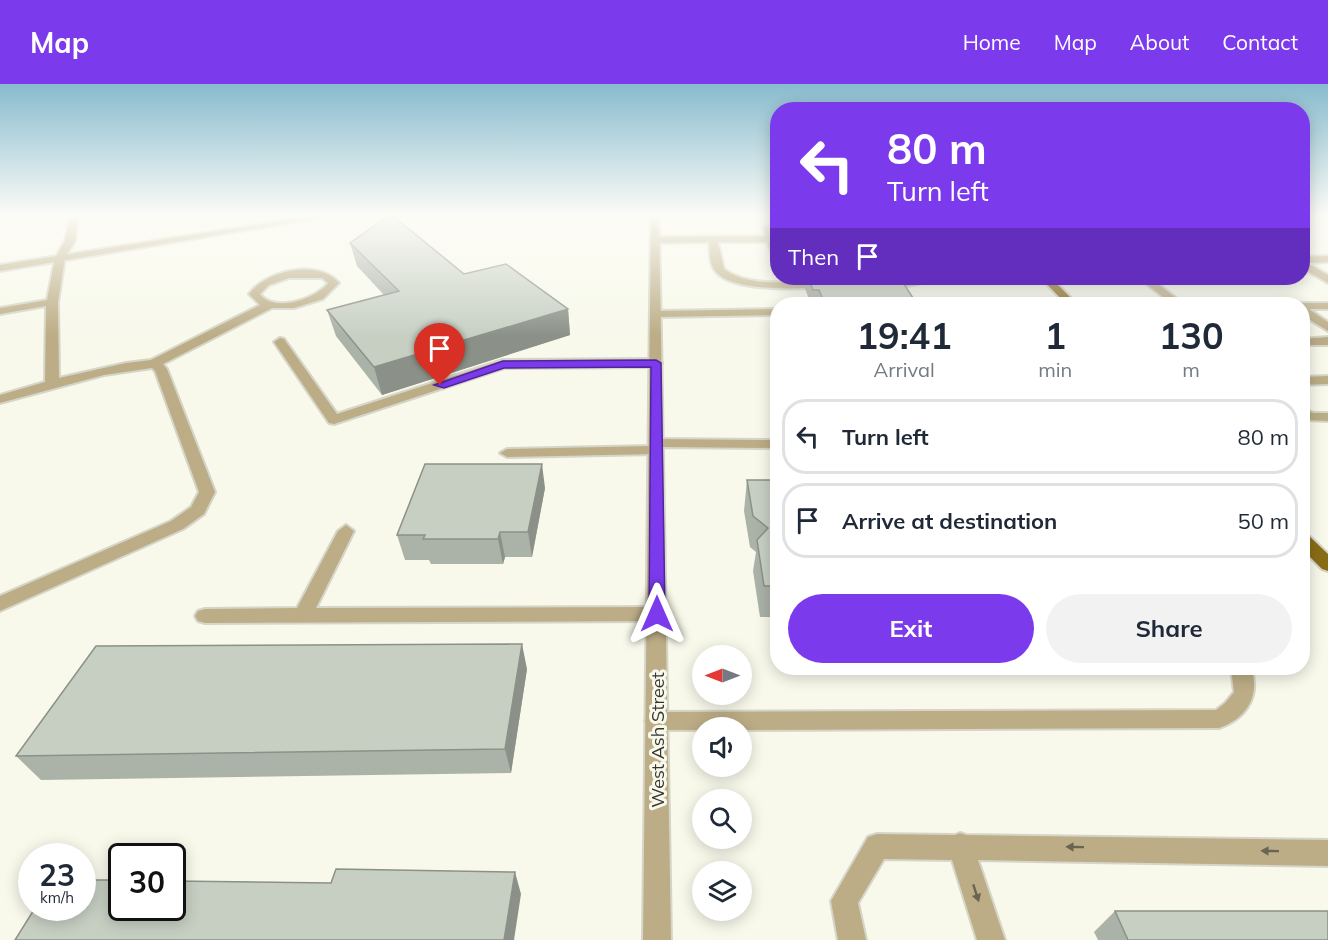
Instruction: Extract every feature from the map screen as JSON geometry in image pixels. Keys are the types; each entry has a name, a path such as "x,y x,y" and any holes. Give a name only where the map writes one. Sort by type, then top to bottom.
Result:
{"main road":[{"path":"1053,285 1065,297"},
{"path":"1310,546 1328,565"}],"street":[{"path":"0,268 73,256"},
{"name":"West Ash Street","path":"656,256 657,940"},
{"path":"715,256 717,266 725,275 753,282 770,281"},
{"path":"52,385 52,302 60,258"},
{"path":"1310,261 1328,259"},
{"path":"1310,268 1325,278"},
{"path":"0,399 138,364 153,364 270,305 307,302 327,293 334,283 324,275 314,274 275,279 257,289 254,294 255,299 270,305"},
{"path":"1310,277 1325,278"},
{"path":"1153,285 1169,297"},
{"path":"0,312 52,302"},
{"path":"1310,307 1328,306"},
{"path":"656,314 770,312"},
{"path":"1310,314 1328,327"},
{"path":"1310,342 1328,341"},
{"path":"280,342 334,420 503,364 656,363"},
{"path":"0,604 177,525 198,510 207,492 205,482 161,369 153,364"},
{"path":"1310,381 1328,380"},
{"path":"1310,417 1328,417"},
{"path":"507,453 770,444"},
{"path":"302,616 346,531"},
{"path":"205,616 657,614"},
{"path":"656,721 1219,719 1234,711 1244,698 1244,675"},
{"path":"852,940 844,901 877,846 960,845 1328,853"},
{"path":"960,845 991,940"}],"building":[{"path":"363,256 442,256 464,274 506,264 568,309 374,367 327,310 399,291"},
{"path":"811,285 905,285 912,297 822,297 819,290 813,290"},
{"path":"425,464 542,464 528,532 500,532 498,539 423,539 425,535 397,535"},
{"path":"747,480 770,480 770,586 764,586 757,540 768,528 753,516"},
{"path":"522,644 505,749 16,756 96,646"},
{"path":"336,869 515,872 504,940 15,940 27,921 96,921 96,880 108,880 108,921 186,921 186,881 331,883"},
{"path":"1115,911 1328,911 1328,940 1128,940"}],"route":[{"path":"440,385 503,364 656,363 657,614"}]}
